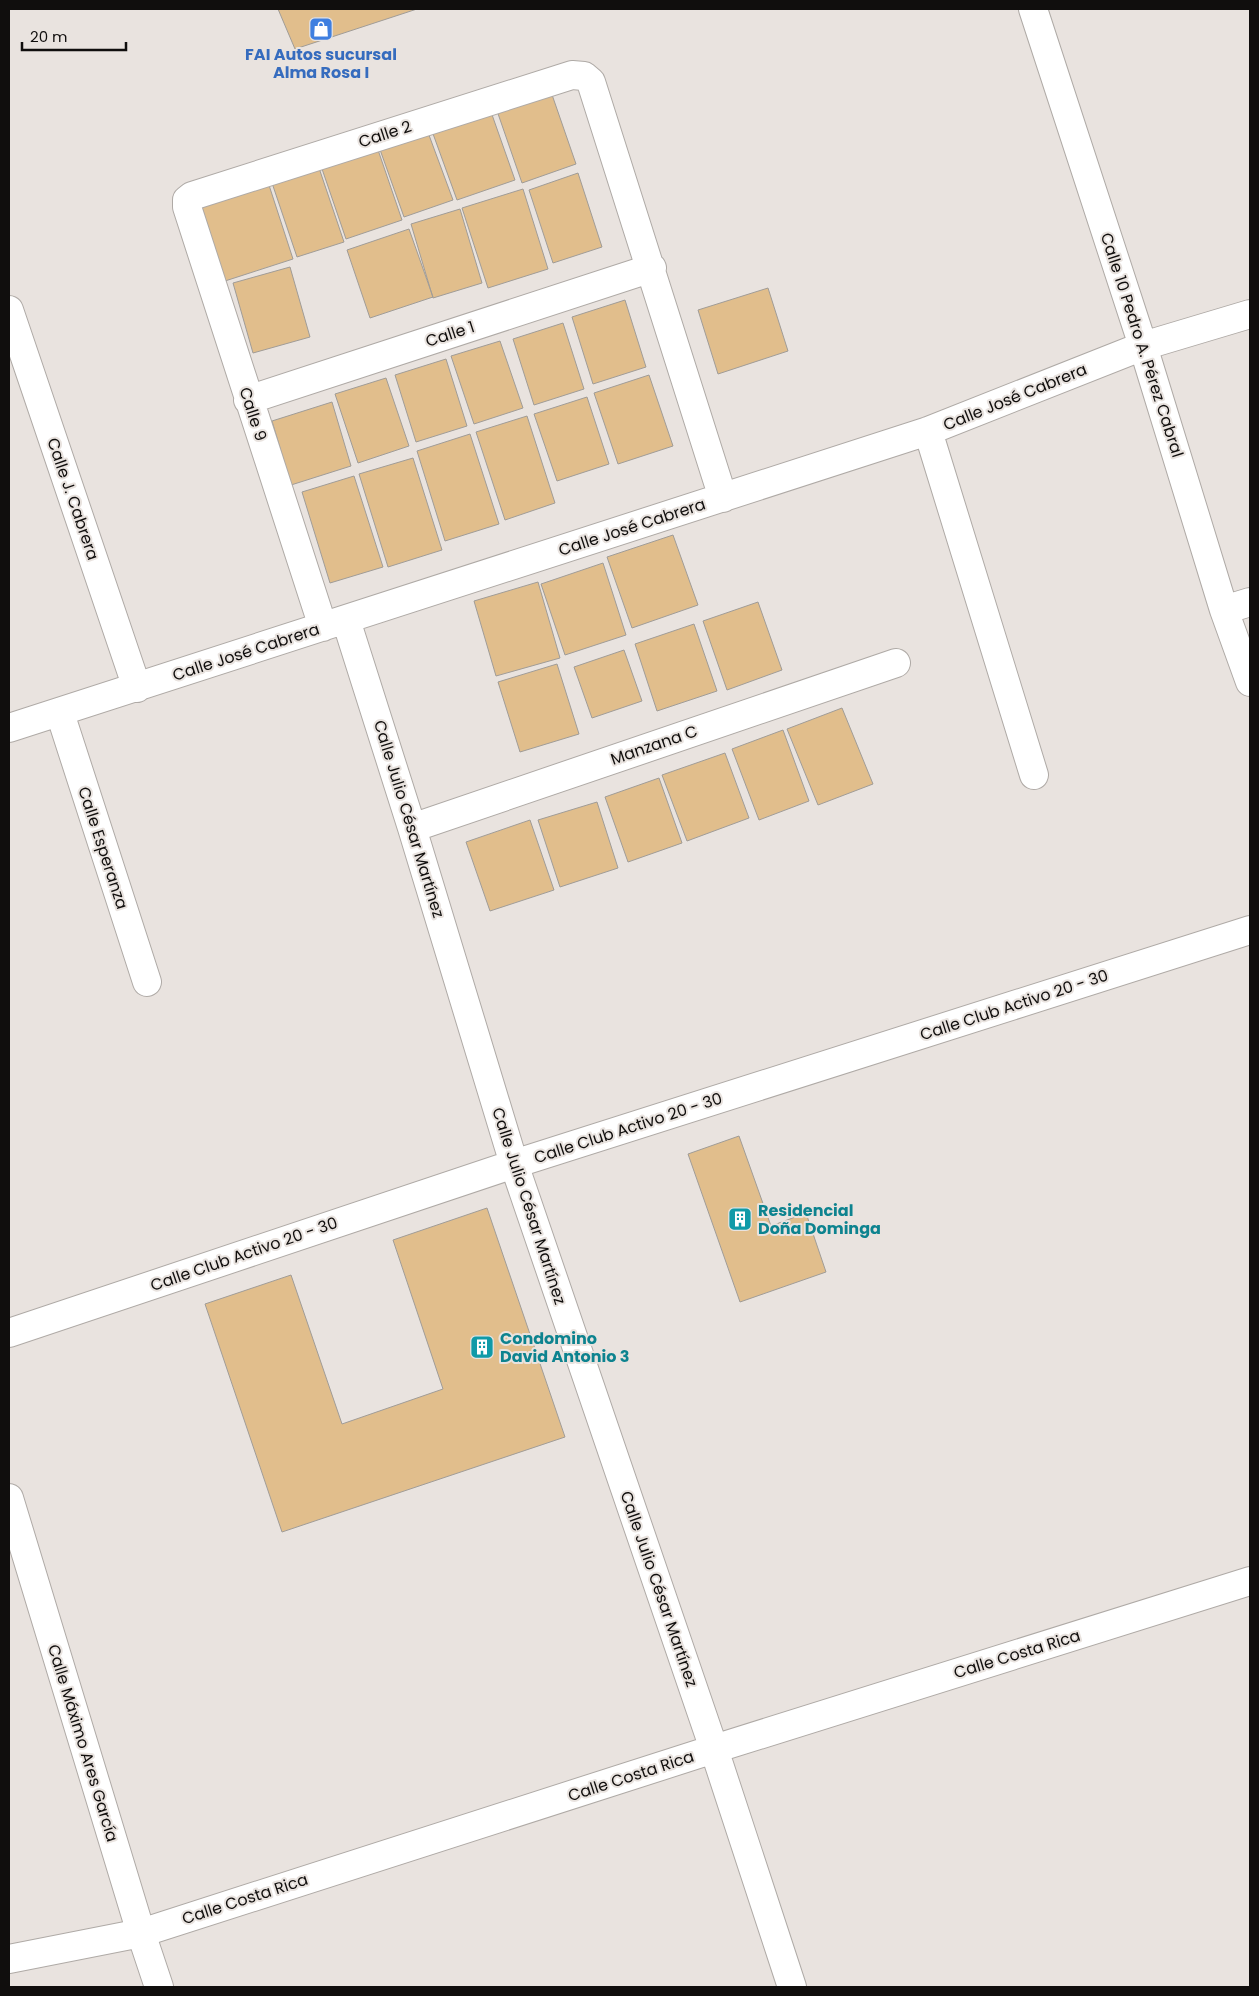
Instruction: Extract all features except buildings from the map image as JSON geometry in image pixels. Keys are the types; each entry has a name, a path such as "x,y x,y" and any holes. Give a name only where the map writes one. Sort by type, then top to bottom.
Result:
{"street":[{"name":"Calle 10 Pedro A. Pérez Cabral","path":"1033,9 1143,346 1224,610 1250,682"},
{"name":"Calle 2","path":"187,200 201,193 572,75 584,76 591,82 652,268"},
{"name":"Calle 9","path":"187,200 187,207 248,400 335,624"},
{"name":"Calle 1","path":"248,400 652,268"},
{"path":"652,268 723,498"},
{"name":"Calle J. Cabrera","path":"9,310 137,688"},
{"name":"Calle José Cabrera","path":"9,728 928,431 1143,346 1250,314"},
{"path":"928,431 1034,775"},
{"path":"1224,610 1250,602"},
{"name":"Calle Julio César Martínez","path":"335,624 412,828 514,1164 714,1749 792,1987"},
{"name":"Manzana C","path":"412,828 896,663"},
{"name":"Calle Esperanza","path":"60,713 146,982"},
{"name":"Calle Club Activo 20 - 30","path":"9,1333 514,1164 1250,930"},
{"name":"Calle Máximo Ares García","path":"9,1498 159,1987"},
{"name":"Calle Costa Rica","path":"9,1959 141,1933 714,1749 1250,1581"}],"place":[{"name":"FAI Autos sucursal Alma Rosa I","path":"321,29"},
{"name":"Residencial Doña Dominga","path":"740,1219"},
{"name":"Condomino David Antonio 3","path":"482,1347"}]}
